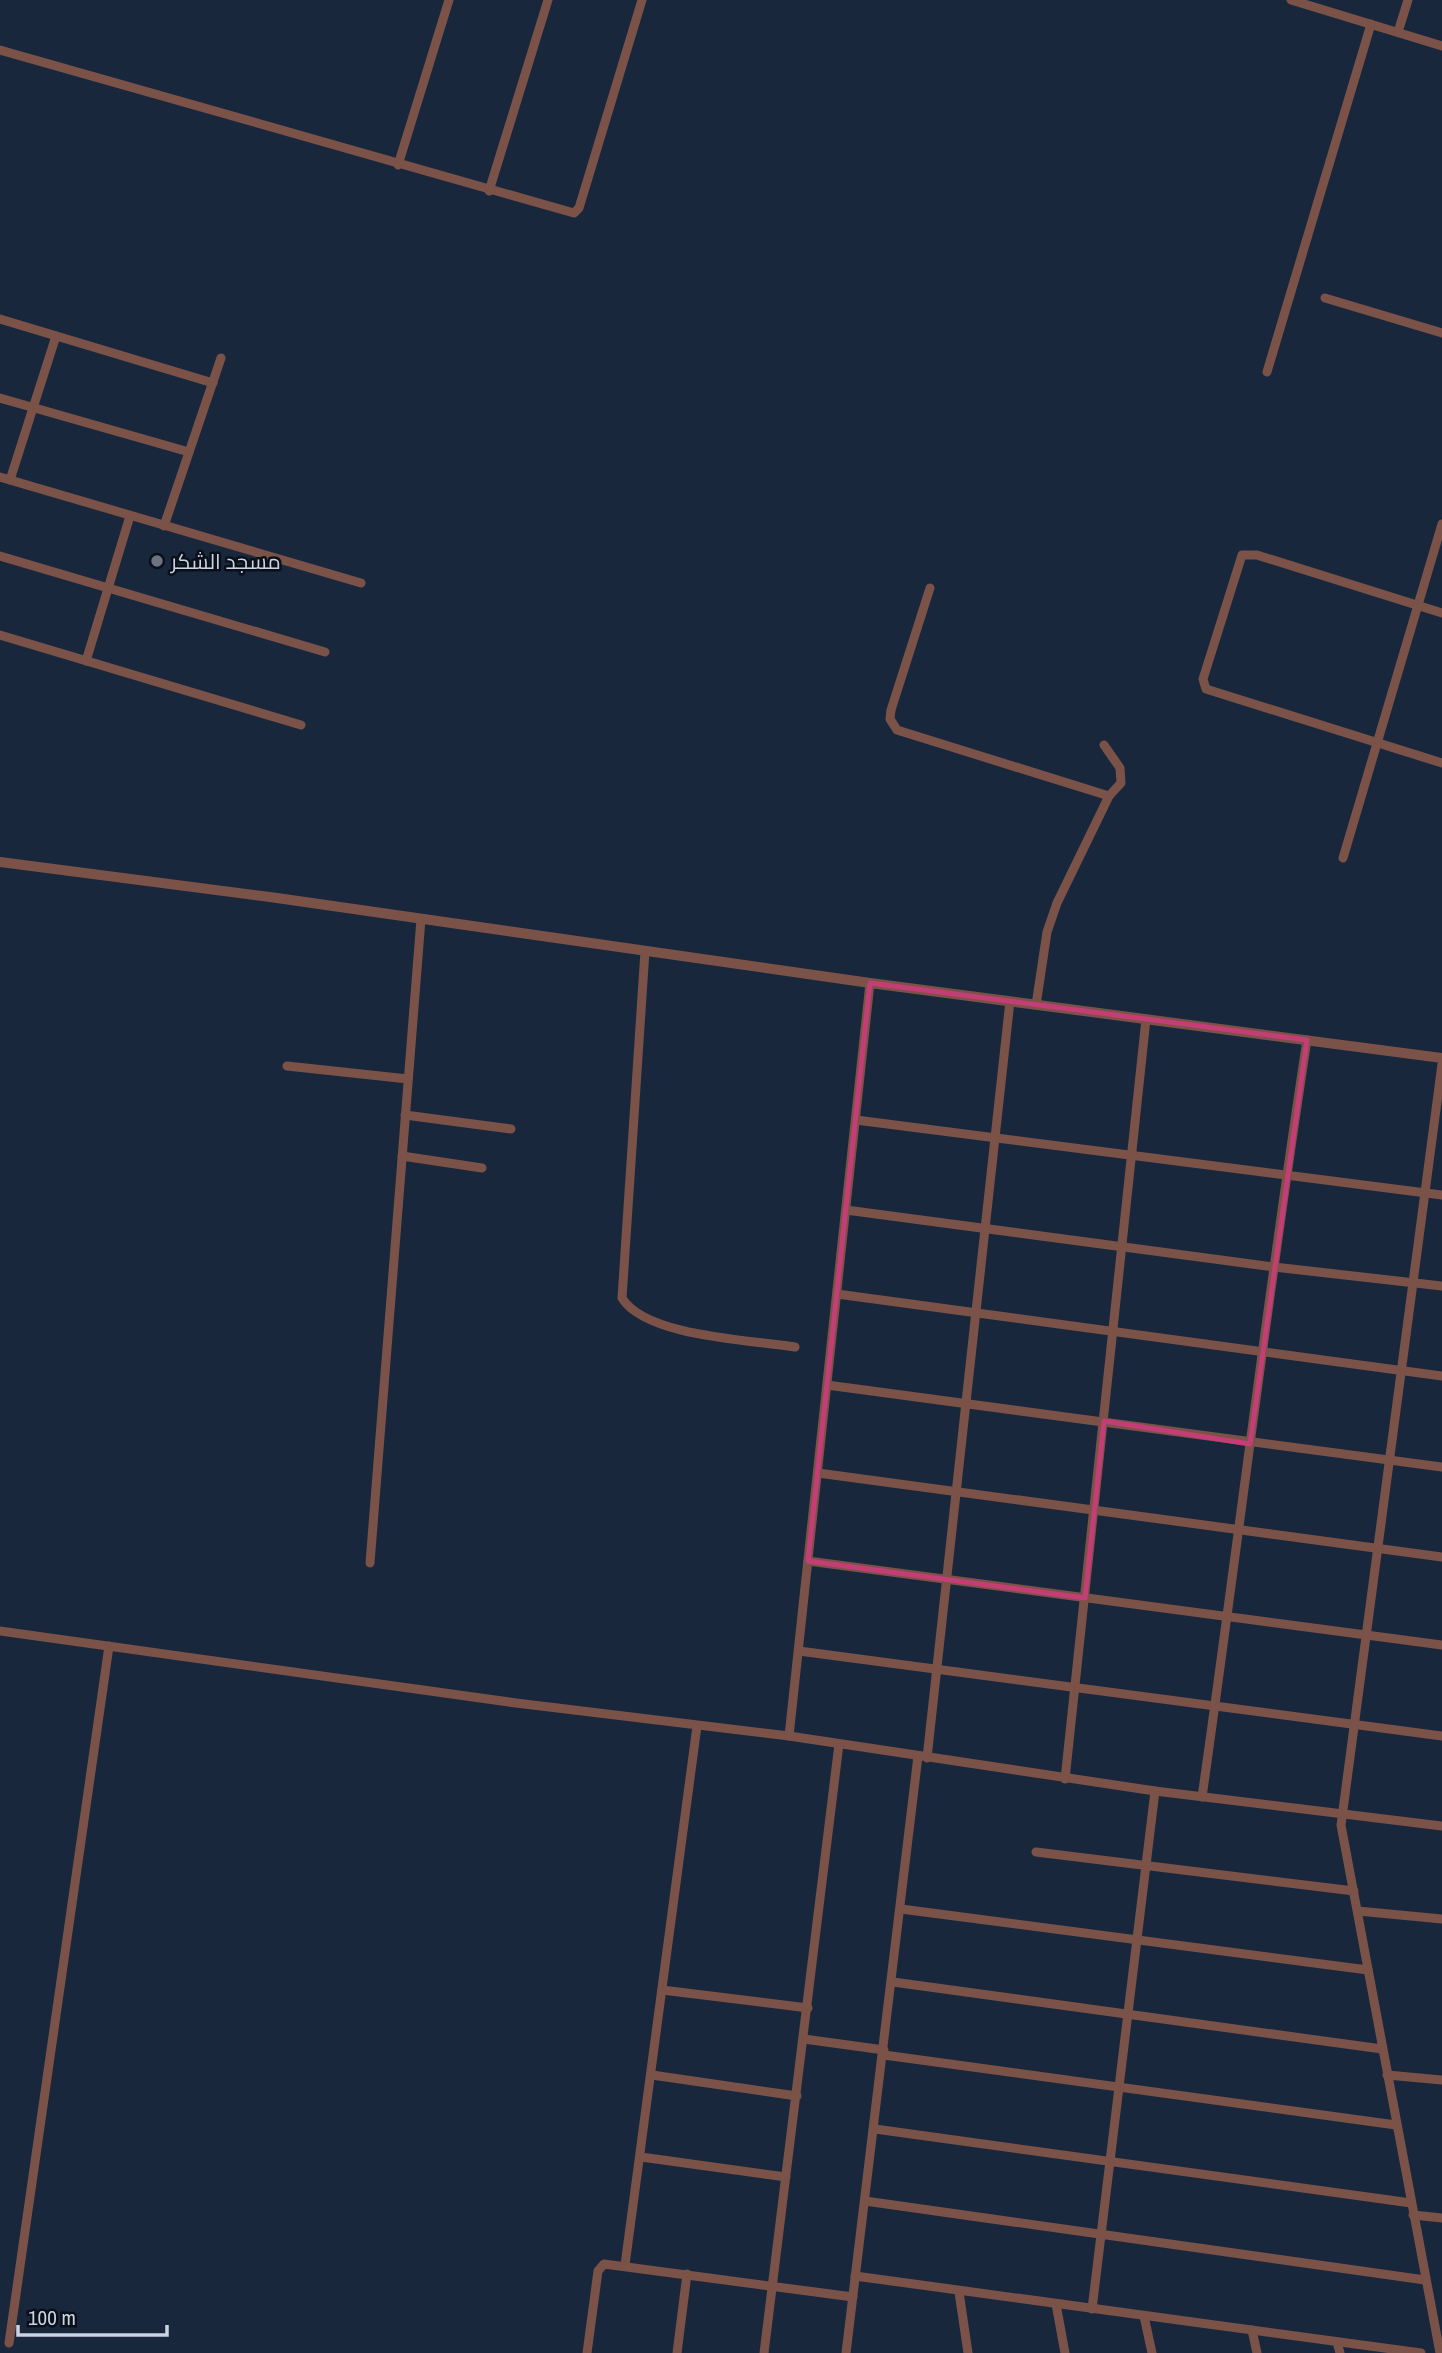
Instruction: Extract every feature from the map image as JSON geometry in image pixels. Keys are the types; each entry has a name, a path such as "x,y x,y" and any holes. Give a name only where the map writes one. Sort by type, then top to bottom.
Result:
{"street":[{"path":"398,165 449,0"},
{"path":"489,191 548,0"},
{"path":"0,50 568,214 575,213 579,208 642,0"},
{"path":"1291,0 1442,46"},
{"path":"1398,32 1408,0"},
{"path":"1267,372 1371,24"},
{"path":"1325,298 1442,333"},
{"path":"0,319 213,383"},
{"path":"10,480 56,336"},
{"path":"164,526 221,358"},
{"path":"0,398 189,452"},
{"path":"0,477 361,583"},
{"path":"86,661 130,516"},
{"path":"1343,858 1442,524"},
{"path":"1442,613 1257,555 1241,555 1204,674 1206,689 1442,763"},
{"path":"0,556 325,652"},
{"path":"930,588 891,710 892,725 897,730 1109,796"},
{"path":"0,635 301,725"},
{"path":"1036,1005 1046,932 1057,903 1109,796 1119,787 1121,775 1118,762 1104,745"},
{"path":"0,862 870,983 1442,1058"},
{"path":"370,1563 421,919"},
{"path":"645,951 622,1298 644,1317 668,1328 795,1347"},
{"path":"789,1736 870,983"},
{"path":"846,2353 901,1909 937,1669 1010,1001"},
{"path":"1065,1779 1146,1019"},
{"path":"1202,1797 1240,1531 1261,1352 1307,1040"},
{"path":"287,1066 408,1079"},
{"path":"1440,2353 1439,2332 1425,2280 1342,1835 1342,1813 1442,1070"},
{"path":"405,1115 510,1129"},
{"path":"856,1120 1442,1195"},
{"path":"402,1156 482,1168"},
{"path":"846,1210 1273,1267 1442,1286"},
{"path":"837,1294 1442,1376"},
{"path":"827,1385 1104,1421 1250,1444 1442,1467"},
{"path":"818,1473 1442,1557"},
{"path":"808,1561 1442,1645"},
{"path":"0,1631 697,1726 789,1736 1065,1779 1442,1826"},
{"path":"9,2343 110,1646"},
{"path":"799,1651 1442,1736"},
{"path":"625,2265 697,1726"},
{"path":"764,2353 839,1744"},
{"path":"1092,2309 1155,1791"},
{"path":"1036,1852 1354,1891"},
{"path":"901,1909 1368,1970"},
{"path":"1358,1911 1442,1919"},
{"path":"892,1982 1382,2049"},
{"path":"662,1990 808,2008"},
{"path":"804,2039 1118,2087 1396,2124"},
{"path":"652,2075 797,2096"},
{"path":"1387,2075 1442,2080"},
{"path":"875,2129 1410,2203"},
{"path":"641,2157 786,2177"},
{"path":"865,2201 1425,2280"},
{"path":"1413,2216 1442,2218"},
{"path":"587,2353 598,2271 604,2264 853,2297"},
{"path":"677,2353 687,2274"},
{"path":"855,2276 1421,2353"},
{"path":"959,2292 968,2353"},
{"path":"1056,2304 1065,2353"},
{"path":"1144,2316 1152,2353"},
{"path":"1252,2330 1256,2353"},
{"path":"1337,2342 1340,2353"}],"highlighted area":[{"path":"870,983 1307,1040 1250,1444 1104,1421 1085,1598 808,1561"}],"place":[{"name":"مسجد الشكر","path":"157,561"}]}
